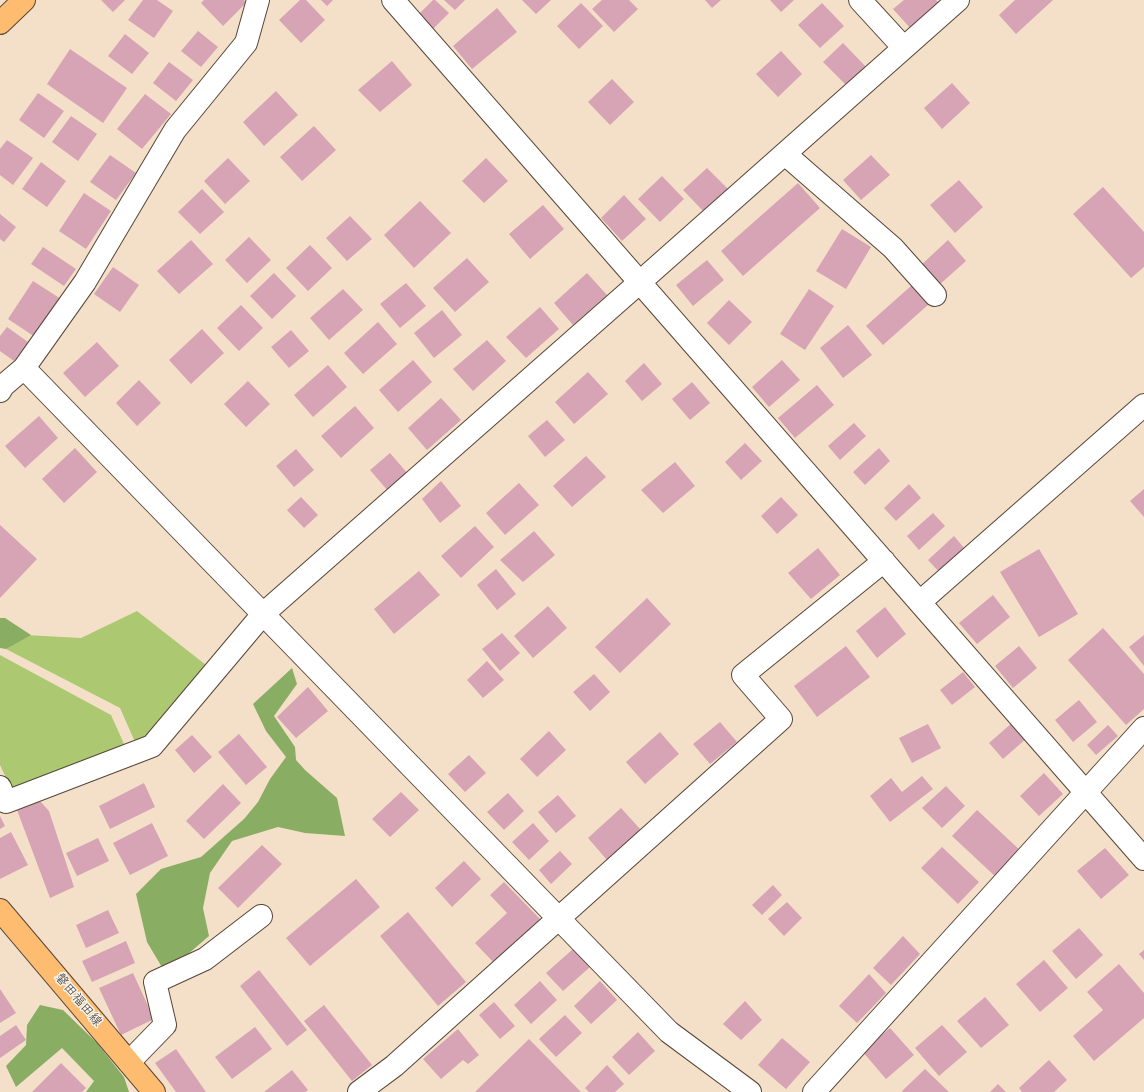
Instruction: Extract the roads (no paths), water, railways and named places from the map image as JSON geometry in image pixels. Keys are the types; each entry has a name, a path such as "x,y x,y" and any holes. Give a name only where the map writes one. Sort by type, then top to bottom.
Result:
{"main road":[{"path":"0,23 24,0"},
{"name":"磐田福田線","path":"0,910 154,1092"}],"street":[{"path":"1,387 24,368 85,282 175,130 246,44 258,0"},
{"path":"393,0 1144,859"},
{"path":"860,0 904,48"},
{"path":"0,787 6,802 152,746 263,614 958,0"},
{"path":"785,154 893,248 935,296"},
{"path":"24,368 669,1032 750,1092"},
{"path":"920,602 1144,405"},
{"path":"359,1092 394,1066 781,719 743,675 884,561"},
{"path":"814,1092 1144,728"},
{"path":"129,1062 165,1025 155,982 205,959 261,916"}]}
